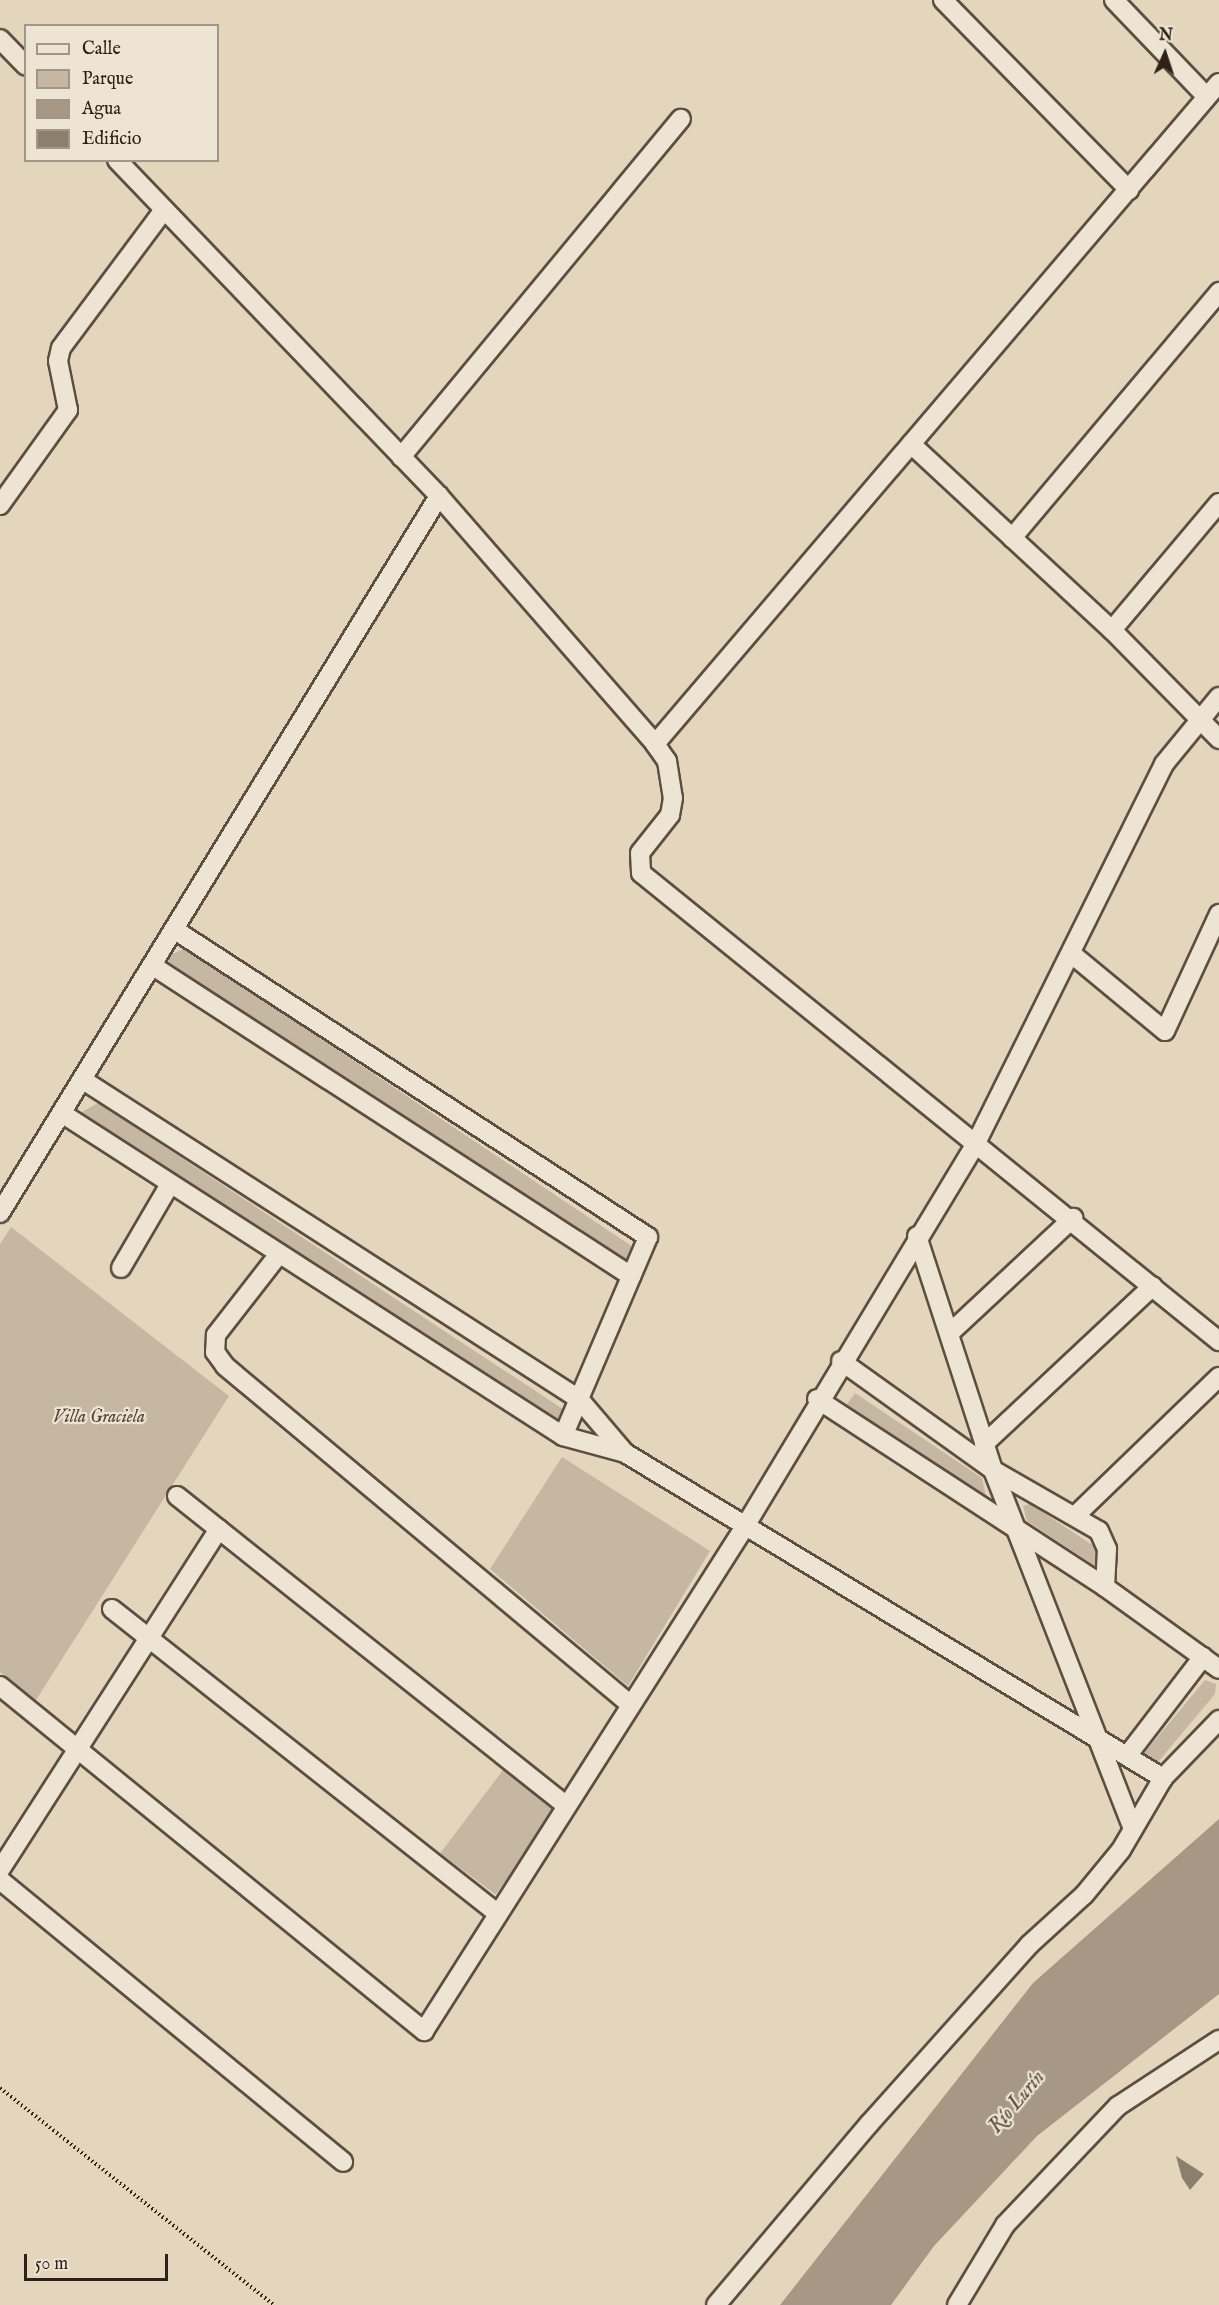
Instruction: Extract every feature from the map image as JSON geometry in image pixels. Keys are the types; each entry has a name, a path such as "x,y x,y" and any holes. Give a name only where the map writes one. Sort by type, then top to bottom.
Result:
{"street":[{"path":"943,0 1129,190"},
{"path":"655,744 1213,90 1114,0"},
{"path":"0,39 24,64"},
{"path":"401,457 681,119"},
{"path":"119,162 439,496 655,744 667,761 673,798 670,815 640,853 641,873 976,1143 1073,1218 1219,1341"},
{"path":"0,505 68,410 58,362 61,348 164,210"},
{"path":"1012,538 1219,292"},
{"path":"910,444 1203,716 1219,739"},
{"path":"0,1213 63,1114 439,496"},
{"path":"1112,630 1219,503"},
{"path":"0,1686 77,1746 424,2031 744,1528 817,1399 916,1236 976,1143 1073,955 1164,764 1219,697"},
{"path":"1073,955 1165,1031 1219,914"},
{"path":"175,930 648,1237 563,1436"},
{"path":"153,966 631,1276"},
{"path":"83,1080 579,1399 625,1453"},
{"path":"63,1114 563,1436 625,1453 744,1528 1093,1733 1163,1778"},
{"path":"121,1268 170,1184"},
{"path":"952,1331 1073,1218"},
{"path":"916,1236 952,1331 993,1470 1093,1733 1133,1829"},
{"path":"279,1254 216,1335 215,1352 225,1366 631,1705"},
{"path":"984,1444 1153,1286"},
{"path":"841,1361 993,1470 1076,1515 1106,1539 1105,1587"},
{"path":"1076,1515 1219,1377"},
{"path":"817,1399 1105,1587 1219,1670"},
{"path":"177,1496 567,1806"},
{"path":"0,1870 77,1746 219,1529"},
{"path":"112,1609 498,1914"},
{"path":"1128,1756 1203,1657"},
{"path":"716,2305 869,2124 1029,1945 1084,1895 1133,1829 1163,1778 1219,1720"},
{"path":"0,1880 343,2162"},
{"path":"957,2305 1005,2225 1118,2106 1219,2040"}],"path":[{"path":"0,2088 273,2305"}],"green space":[{"path":"185,948 639,1251 641,1264 623,1264 170,966 167,957"},
{"path":"98,1103 569,1413 562,1430 84,1122 80,1113"},
{"name":"Villa Graciela","path":"11,1227 229,1396 36,1700 0,1672 0,1244"},
{"path":"855,1393 982,1478 988,1505 844,1408"},
{"path":"562,1457 710,1551 628,1686 490,1569"},
{"path":"1030,1504 1103,1552 1095,1566 1027,1521 1023,1506"},
{"path":"1205,1680 1216,1684 1215,1694 1153,1768 1141,1757"},
{"path":"503,1770 558,1812 496,1895 440,1853"}],"water":[{"name":"Río Lurín","path":"1219,1819 1219,1994 1037,2136 934,2246 891,2305 780,2305 1033,1983"}],"building":[{"path":"1176,2156 1204,2174 1190,2190 1182,2178"}]}
